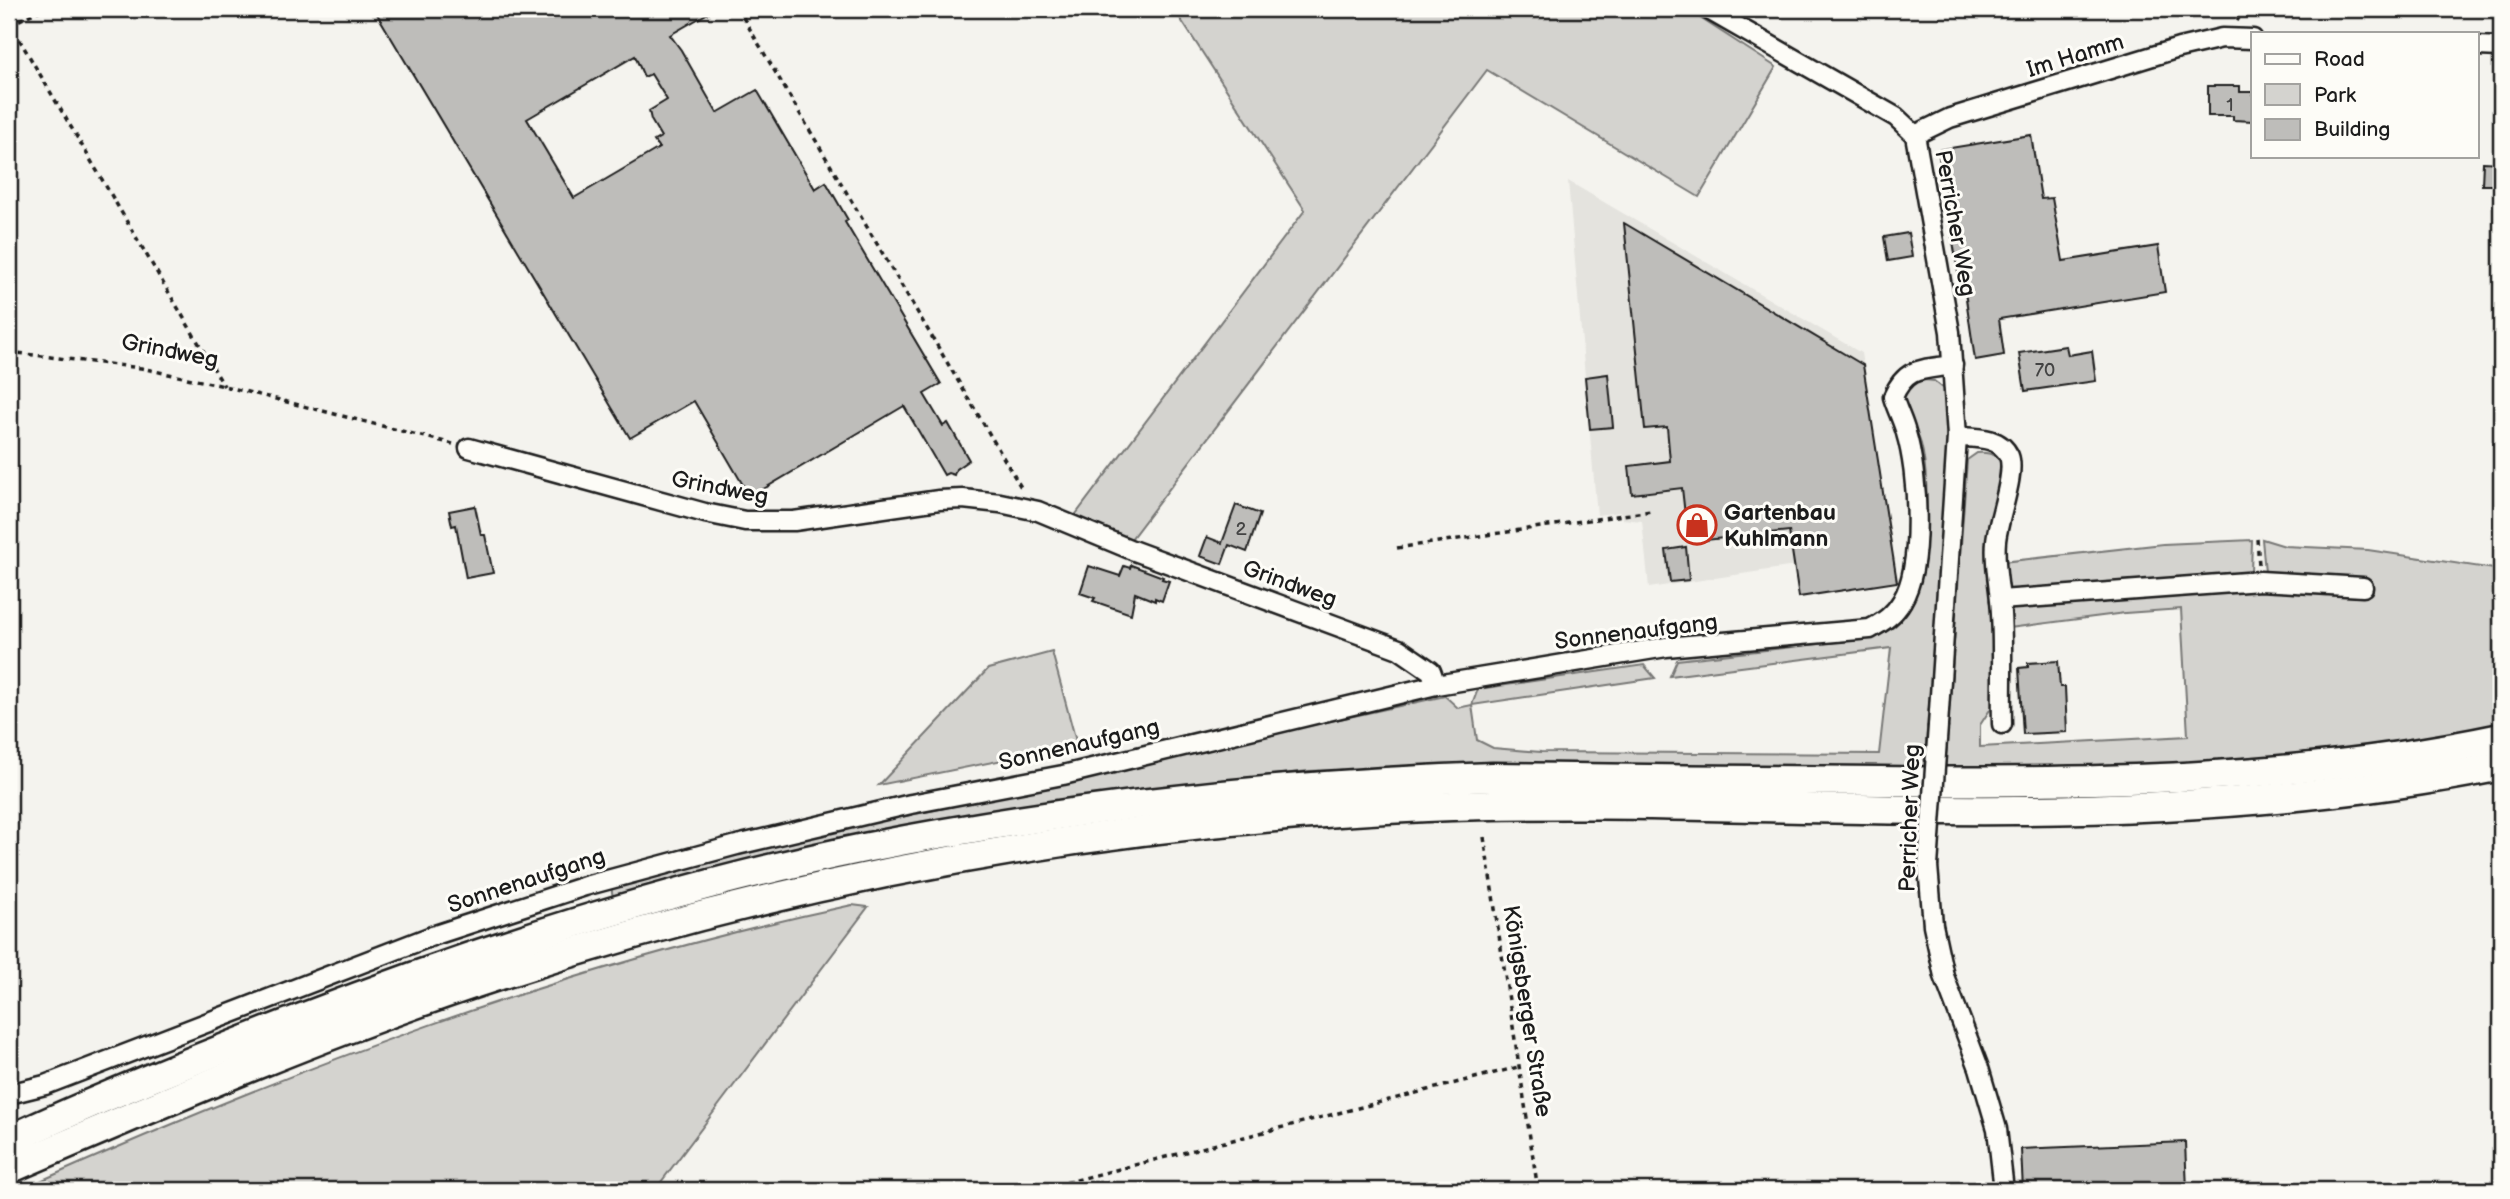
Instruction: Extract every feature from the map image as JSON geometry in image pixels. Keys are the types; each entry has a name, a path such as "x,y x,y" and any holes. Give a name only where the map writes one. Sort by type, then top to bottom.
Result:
{"main road":[{"path":"9,1140 236,1043 409,977 552,930 659,898 800,862 994,824 1101,808 1279,788 1493,777 1963,783 2148,780 2291,770 2460,747 2501,738"},
{"path":"9,1169 270,1059 495,976 603,942 739,906 871,874 1001,851 1104,835 1258,818 1438,807 1689,805 2011,811 2150,807 2315,794 2501,766"}],"street":[{"name":"Perricher Weg","path":"1707,9 1896,117 1915,135 1951,332 1957,437 1928,866 1933,925 1944,976 1979,1068 1997,1129 2004,1190"},
{"name":"Im Hamm","path":"1915,135 1950,118 2179,48 2222,38 2251,39"},
{"path":"2478,46 2501,47"},
{"name":"Sonnenaufgang","path":"9,1094 45,1085 432,936 585,886 737,845 911,804 1063,775 1436,685 1667,647 1870,629 1888,618 1903,601 1910,580 1916,543 1917,502 1913,463 1906,431 1893,397 1900,382 1915,371 1953,365"},
{"path":"1957,437 1983,438 2000,444 2009,457 2011,477 1998,522 1994,563 2000,600 2002,724"},
{"name":"Grindweg","path":"469,448 705,513 746,521 794,521 939,500 963,499 1038,511 1120,545 1399,649 1431,671 1436,685"},
{"path":"2000,600 2260,581 2363,587"}],"path":[{"path":"42,9 10,23 224,386"},
{"path":"738,9 1013,477 1038,511"},
{"name":"Grindweg","path":"9,352 141,368 224,386 469,448"},
{"path":"1397,548 1651,511"},
{"path":"2257,539 2260,581"},
{"name":"Königsberger Straße","path":"1484,837 1538,1190"},
{"path":"1037,1190 1518,1067"}],"shaded area":[{"path":"1568,181 1861,353 1897,582 1799,597 1795,566 1649,588 1642,521 1622,519 1621,512 1597,515"}],"green space":[{"path":"1174,9 1686,9 1776,67 1699,197 1487,70 1128,543 1073,518 1305,210"},
{"path":"1925,380 1934,381 1948,392 1950,433 1924,769 1514,764 1309,771 1105,794 1016,808 613,897 611,887 728,855 848,828 1132,769 1239,741 1445,696 1458,708 1472,705 1477,740 1493,748 1541,752 1879,754 1891,648 1670,676 1677,660 1871,638 1890,630 1899,622 1909,607 1922,563 1927,510 1921,444 1906,411 1904,395 1911,386"},
{"path":"1977,453 1994,456 2005,470 1994,622 1997,699 1980,725 1980,747 2188,736 2181,609 2125,613 2009,628 2012,606 2269,576 2265,572 2262,539 2285,546 2368,550 2501,570 2501,726 2324,753 2130,768 1945,770 1967,460"},
{"path":"2252,540 2251,573 1999,594 1994,563 2163,544"},
{"path":"1052,652 1077,745 879,785 988,669"},
{"path":"1644,665 1655,678 1472,705 1478,689"},
{"path":"852,905 868,907 655,1190 20,1190 223,1103 428,1025 638,958"}],"building":[{"path":"374,9 715,9 670,35 717,113 757,90 815,189 826,182 848,220 845,222 941,384 924,394 943,426 948,423 969,460 956,469 954,475 944,475 904,406 750,497 694,401 630,438","holes":["635,56 644,77 651,74 667,100 649,111 661,137 654,141 659,148 574,198 527,119"]},
{"path":"2208,86 2240,86 2240,92 2251,92 2251,121 2233,120 2233,116 2208,116"},
{"path":"2031,135 2041,199 2052,198 2063,261 2158,246 2165,292 1999,319 2004,355 1975,360 1963,278 1959,278 1938,150"},
{"path":"2483,162 2501,163 2501,185 2482,185"},
{"path":"1624,223 1863,365 1897,582 1799,597 1789,531 1688,542 1682,488 1632,494 1629,466 1670,461 1667,427 1645,429"},
{"path":"1908,233 1912,257 1888,261 1884,237"},
{"path":"2066,346 2068,355 2092,351 2096,381 2025,391 2019,353"},
{"path":"1608,374 1613,427 1590,429 1585,377"},
{"path":"1236,505 1260,514 1247,552 1229,545 1222,564 1200,556 1207,537 1222,543"},
{"path":"475,506 481,535 485,535 493,573 466,578 456,525 452,526 449,511"},
{"path":"1686,547 1689,580 1670,582 1666,550"},
{"path":"1131,565 1169,581 1162,601 1135,593 1131,614 1093,601 1095,598 1080,593 1089,566 1120,576 1124,566 1130,568"},
{"path":"2058,661 2060,687 2065,687 2067,732 2023,734 2019,668 2028,667 2028,663"},
{"path":"2185,1142 2187,1190 2023,1190 2021,1149"}],"place":[{"name":"Gartenbau Kuhlmann","path":"1697,525"}]}
